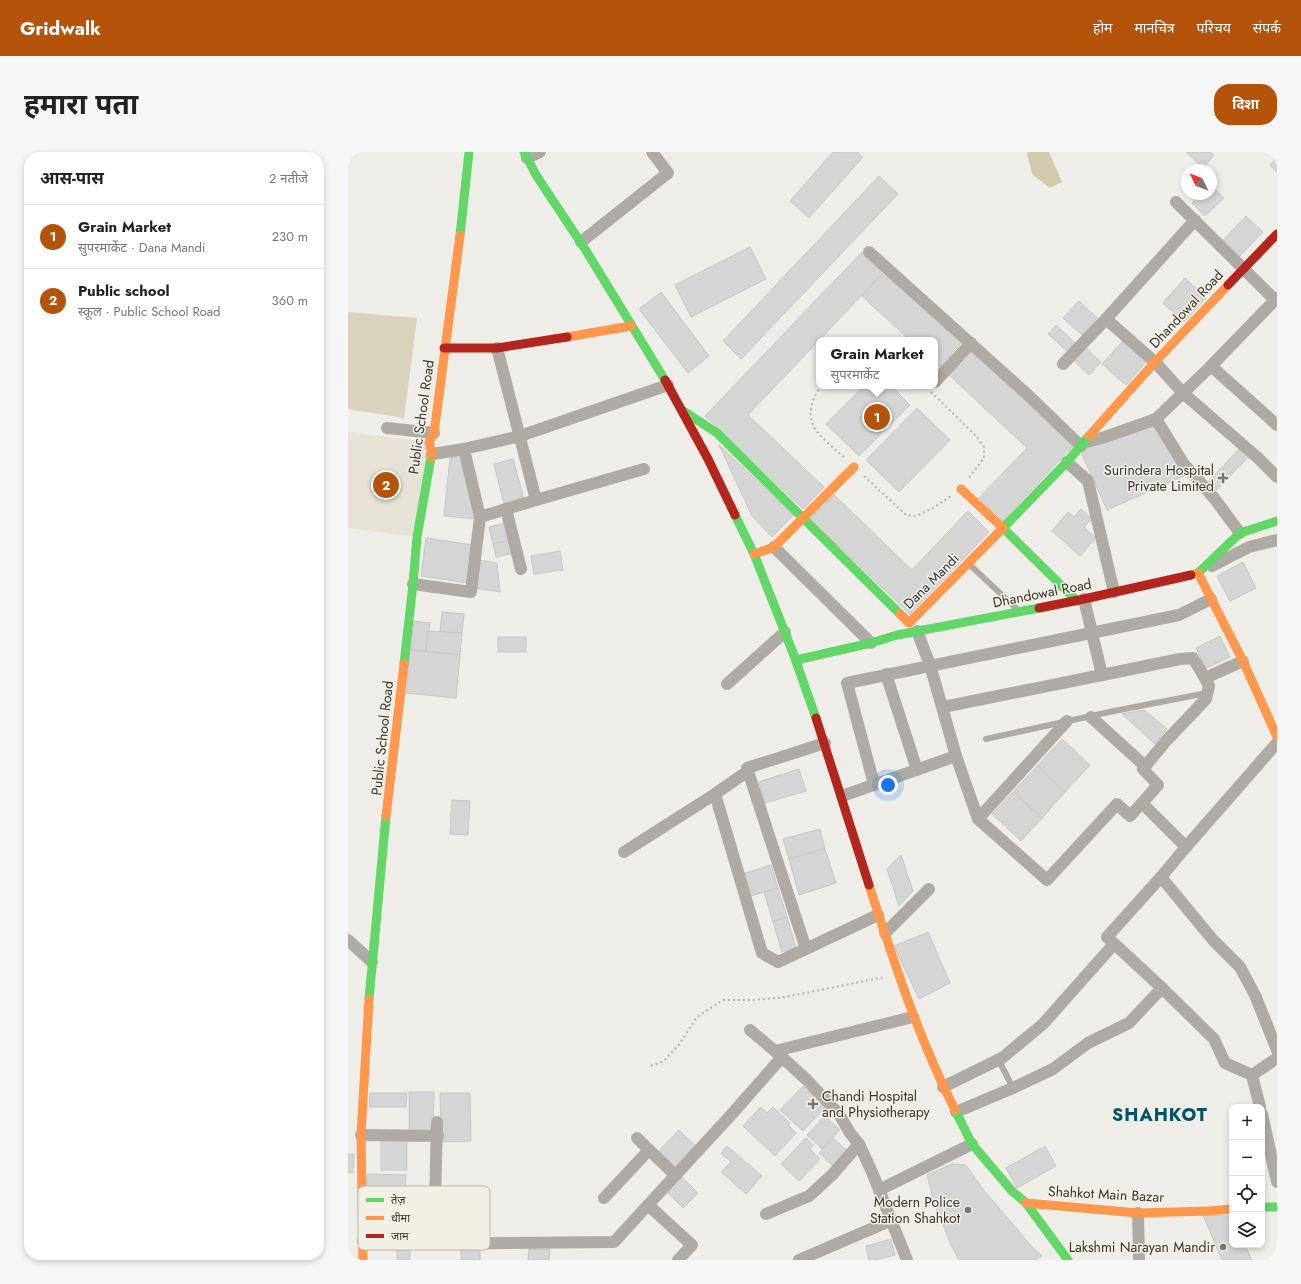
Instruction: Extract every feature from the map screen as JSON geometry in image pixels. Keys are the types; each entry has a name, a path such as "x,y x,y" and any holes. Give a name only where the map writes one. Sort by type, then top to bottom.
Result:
{"street":[{"name":"Public School Road","path":"361,1186 361,1134 372,962 417,536 432,454 429,442 434,434 444,348 462,224 469,152"},
{"path":"540,152 526,155 536,175 581,242 668,385 708,460 754,554 796,660 825,743 898,975 913,1017 943,1087 972,1144 1012,1190 1026,1203 1068,1260"},
{"path":"581,242 668,174 652,152"},
{"path":"869,252 1083,444 1156,419 1211,366 1276,299 1243,270 1176,202"},
{"path":"1063,364 1195,220"},
{"name":"Dhandowal Road","path":"1003,528 1067,462 1155,362 1277,234"},
{"path":"1106,318 1155,362 1183,393 1252,453 1277,477"},
{"path":"444,348 497,348 631,326"},
{"path":"938,379 971,344"},
{"path":"497,348 536,500"},
{"path":"1211,366 1277,425"},
{"path":"432,454 464,449 520,436 668,385"},
{"name":"Dana Mandi","path":"680,408 717,433 913,627 967,563 1003,528"},
{"path":"1156,419 1183,463 1214,498 1240,533"},
{"path":"387,428 434,434"},
{"path":"413,584 471,592 480,517 464,449"},
{"path":"1067,462 1088,480 1114,592"},
{"path":"754,554 774,547 854,467"},
{"path":"480,517 644,469"},
{"path":"961,488 1081,600 1092,632 1102,675"},
{"path":"506,509 521,569"},
{"path":"1198,573 1240,533 1277,521"},
{"path":"1198,573 1248,547 1277,540"},
{"path":"774,547 871,643"},
{"path":"1198,573 1268,710 1277,737"},
{"name":"Dhandowal Road","path":"913,627 1081,600 1198,573"},
{"path":"874,784 847,683 1179,615 1211,599"},
{"path":"796,660 871,643 913,627 930,665 956,756 978,819 1047,880 1117,804 1130,816 1158,785 1143,769 1166,741 1206,699 1209,686 1193,658 1180,659 943,707"},
{"path":"727,684 785,632"},
{"path":"1205,678 1243,661"},
{"path":"886,674 917,770"},
{"path":"1091,717 1145,766"},
{"path":"978,819 1067,721"},
{"path":"624,852 715,794 748,771 748,768 825,743"},
{"path":"1252,1075 1226,1063 1214,1039 1107,937 1277,743"},
{"path":"842,796 956,756"},
{"path":"748,771 806,949"},
{"path":"715,794 762,953 778,962 878,915"},
{"path":"1142,803 1186,847"},
{"path":"1161,877 1213,940 1240,967 1255,995 1277,1050"},
{"path":"885,933 929,889"},
{"path":"348,940 372,962"},
{"path":"943,1087 998,1060 1043,1024 1114,944"},
{"path":"956,1112 1053,1069 1088,1043 1129,1023 1162,988"},
{"path":"490,1243 614,1242 732,1115 778,1054 913,1017"},
{"path":"750,1030 807,1080 839,1114 850,1133 859,1144 908,1260"},
{"path":"1252,1075 1277,1058"},
{"path":"1252,1075 1259,1104"},
{"path":"436,1186 438,1122"},
{"path":"1265,1122 1274,1145 1277,1182"},
{"path":"361,1134 438,1136"},
{"path":"637,1138 676,1175"},
{"path":"766,1214 809,1196 832,1175 859,1144"},
{"path":"879,1190 972,1144"},
{"path":"604,1198 649,1150"},
{"path":"352,1190 361,1180"},
{"name":"Shahkot Main Bazar","path":"1026,1203 1138,1213 1229,1209"},
{"path":"648,1205 692,1245 678,1260"},
{"path":"1265,1207 1277,1207"},
{"path":"1138,1213 1139,1260"},
{"path":"799,1260 892,1220"}],"lane":[{"path":"967,563 1019,611"},
{"path":"986,739 1114,711 1207,693"},
{"path":"998,1060 1013,1088"}],"path":[{"path":"819,389 812,402 811,415 815,430 906,514 916,516 933,508 961,488 984,458 984,447 976,436 934,389"},
{"path":"651,1066 664,1061 680,1043 697,1017 723,1000 754,1000 785,997 898,975"}],"shaded area":[{"path":"1028,152 1049,152 1062,182 1050,188 1032,174"},
{"path":"348,312 417,318 404,418 348,409"},
{"path":"348,432 429,442 417,537 348,528"}],"building":[{"path":"833,152 857,152 863,157 809,218 790,201"},
{"path":"1186,152 1210,152 1214,155 1206,164 1199,164"},
{"path":"1277,157 1277,172 1270,165"},
{"path":"879,176 898,194 741,359 723,341"},
{"path":"1217,191 1224,198 1205,216 1192,203 1195,200 1217,200"},
{"path":"1246,216 1263,232 1238,258 1221,242"},
{"path":"750,247 766,279 691,317 675,285"},
{"path":"862,252 884,272 822,337 816,337 816,344 748,415 824,487 803,509 705,416"},
{"path":"884,272 962,342 940,367 938,365 938,337 907,337 862,296"},
{"path":"1185,278 1206,298 1184,322 1163,303"},
{"path":"661,292 709,356 688,373 639,309"},
{"path":"1079,301 1097,318 1082,335 1063,318"},
{"path":"1056,325 1076,344 1068,352 1048,334"},
{"path":"1124,340 1147,361 1126,385 1102,364"},
{"path":"1083,345 1101,362 1089,375 1071,358"},
{"path":"971,348 1074,445 1003,521 979,498 1027,448 947,373"},
{"path":"861,389 894,389 910,405 859,456 826,424"},
{"path":"917,408 950,440 899,492 866,460"},
{"path":"1146,422 1158,427 1184,476 1107,510 1081,452 1101,441"},
{"path":"719,445 794,515 772,537 752,516"},
{"path":"1241,447 1250,455 1217,490 1208,482"},
{"path":"462,455 476,519 444,516 450,458"},
{"path":"513,459 524,499 504,504 494,464"},
{"path":"834,495 912,570 968,511 989,532 910,614 810,519"},
{"path":"1081,509 1092,519 1084,527 1096,538 1080,556 1052,531 1068,512 1074,517"},
{"path":"506,523 510,540 493,544 489,527"},
{"path":"426,538 473,545 468,583 421,576"},
{"path":"510,540 514,553 496,557 493,544"},
{"path":"560,551 563,570 534,574 531,556"},
{"path":"478,560 497,563 500,592 474,588"},
{"path":"1243,562 1256,588 1230,601 1217,576"},
{"path":"442,612 464,614 462,633 440,632"},
{"path":"414,621 430,623 426,652 410,650"},
{"path":"428,631 462,633 460,655 426,652"},
{"path":"1220,636 1230,657 1206,668 1196,648"},
{"path":"498,637 526,637 526,652 498,652"},
{"path":"410,650 460,655 456,698 406,693"},
{"path":"1144,710 1167,729 1155,744 1122,714"},
{"path":"1062,739 1090,765 1065,792 1037,766"},
{"path":"1037,766 1065,792 1042,818 1013,792"},
{"path":"799,769 806,791 765,803 759,782"},
{"path":"1013,792 1042,818 1021,841 992,814"},
{"path":"452,800 470,801 468,835 450,834"},
{"path":"820,829 825,849 789,859 783,839"},
{"path":"825,849 836,883 799,895 789,859"},
{"path":"901,855 913,891 899,906 887,869"},
{"path":"771,865 778,888 748,897 742,874"},
{"path":"778,888 787,917 773,922 764,892"},
{"path":"787,917 796,948 782,952 773,922"},
{"path":"928,932 950,983 919,999 894,946"},
{"path":"803,1086 826,1107 803,1131 780,1110"},
{"path":"409,1092 434,1092 433,1132 409,1132"},
{"path":"370,1093 407,1093 406,1107 369,1107"},
{"path":"440,1093 470,1093 471,1141 441,1142"},
{"path":"761,1107 767,1113 773,1107 790,1123 788,1125 796,1133 775,1156 743,1126"},
{"path":"825,1116 840,1130 822,1149 807,1135"},
{"path":"679,1130 697,1147 674,1171 656,1154"},
{"path":"381,1136 407,1139 407,1170 381,1170"},
{"path":"806,1138 813,1145 810,1149 820,1159 799,1181 781,1164"},
{"path":"833,1138 847,1151 833,1166 819,1153"},
{"path":"727,1146 762,1176 746,1194 721,1172 731,1162 721,1153"},
{"path":"1045,1146 1056,1166 1017,1188 1006,1168"},
{"path":"348,1154 354,1154 353,1173 348,1172"},
{"name":"Modern Police Station Shahkot","path":"952,1164 966,1165 985,1192 1032,1247 1042,1256 1035,1260 959,1260 934,1203 927,1175"},
{"path":"367,1174 406,1175 406,1186 367,1186"},
{"path":"682,1177 698,1193 683,1208 667,1192"},
{"path":"1203,1215 1229,1216 1229,1248 1246,1248 1252,1260 1222,1260"},
{"path":"891,1239 895,1255 869,1260 866,1246"},
{"path":"529,1249 550,1250 549,1260 528,1260"},
{"path":"397,1250 410,1250 410,1260 397,1260"},
{"path":"461,1250 480,1250 480,1260 461,1260"}],"traffic: fast":[{"path":"460,235 469,152"},
{"path":"524,152 536,175 585,249 665,380"},
{"path":"682,410 717,433 900,614"},
{"path":"1077,601 1003,528 1067,462 1089,436"},
{"path":"404,664 417,537 431,457"},
{"path":"735,515 754,554 793,653 816,718"},
{"path":"1191,575 1198,573 1240,533 1277,521"},
{"path":"796,660 871,643 897,635 1039,608"},
{"path":"369,999 386,816"},
{"path":"955,1110 972,1144 1012,1191 1026,1203 1068,1260"},
{"path":"1265,1207 1277,1207"}],"traffic: slow":[{"path":"431,457 432,454 429,442 434,433 460,235"},
{"path":"1089,436 1155,362 1228,285"},
{"path":"567,337 631,326"},
{"path":"754,554 774,547 854,467"},
{"path":"900,614 909,623 1003,528 961,489"},
{"path":"1198,573 1243,661 1277,737"},
{"path":"386,816 404,664"},
{"path":"869,885 897,971 918,1027 929,1055 955,1110"},
{"path":"362,1186 361,1134 369,999"},
{"path":"1026,1203 1138,1213 1229,1209"},
{"path":"363,1250 363,1260"}],"traffic: jam":[{"path":"1228,285 1277,234"},
{"path":"444,348 497,348 567,337"},
{"path":"665,380 708,459 735,515"},
{"path":"1039,608 1191,575"},
{"path":"816,718 869,885"}],"place":[{"name":"Grain Market","path":"877,417"},
{"name":"Surindera Hospital Private Limited","path":"1223,478"},
{"name":"Public school","path":"386,485"},
{"name":"Chandi Hospital and Physiotherapy","path":"813,1104"},
{"name":"Modern Police Station Shahkot","path":"968,1210"},
{"name":"Lakshmi Narayan Mandir","path":"1223,1247"}],"district":[{"name":"SHAHKOT","path":"1160,1115"}]}
